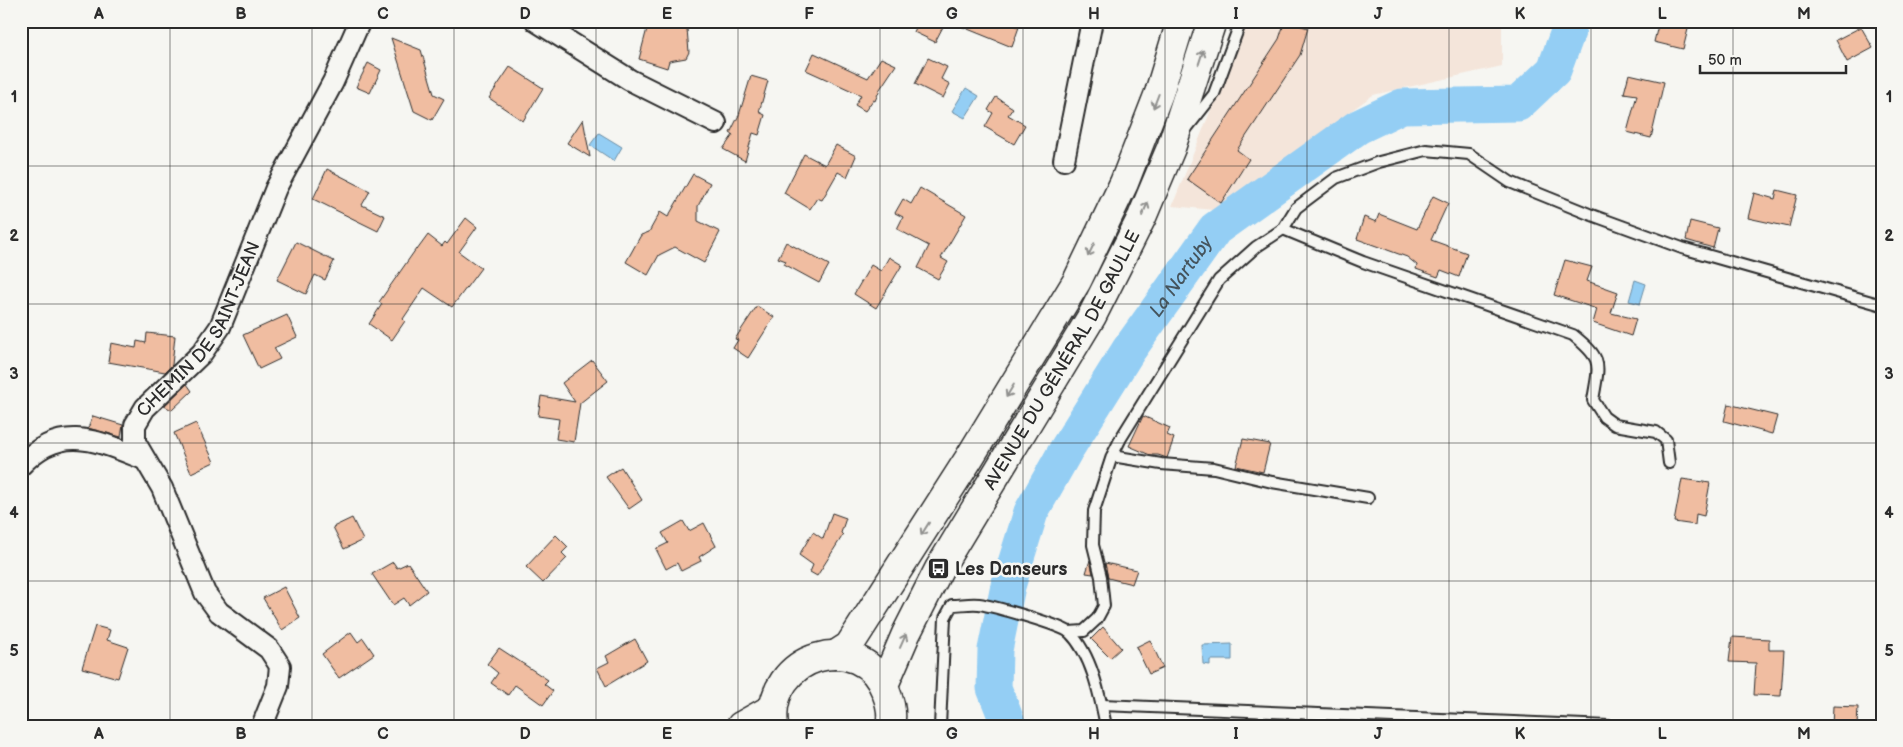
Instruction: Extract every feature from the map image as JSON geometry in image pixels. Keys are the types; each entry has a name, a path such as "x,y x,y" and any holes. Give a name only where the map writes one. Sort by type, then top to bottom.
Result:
{"main road":[{"name":"AVENUE DU GÉNÉRAL DE GAULLE","path":"835,655 849,646 908,556 1077,280 1128,174 1159,93 1181,21"},
{"name":"AVENUE DU GÉNÉRAL DE GAULLE","path":"884,685 906,634 939,569 1092,316 1142,217 1171,148 1212,21"},
{"path":"741,726 774,717 778,690 787,675 800,664 817,656 835,655 854,659 871,670 884,685 890,703 890,726"}],"street":[{"name":"CHEMIN DE SAINT-JEAN","path":"262,726 278,686 280,666 269,649 218,612 205,594 162,488 135,442 135,425 145,408 202,353 220,327 276,188 333,82 360,21"},
{"path":"536,21 630,80 716,123"},
{"path":"1064,160 1092,21"},
{"path":"21,465 33,453 65,438 86,438 144,459"}],"lane":[{"path":"1171,148 1214,94 1242,21"},
{"path":"940,726 945,618 952,605 979,604 1035,619 1069,632 1084,631 1097,619 1104,606 1101,577 1093,544 1094,511 1112,456 1121,438 1218,280 1256,247 1283,229 1296,208 1336,178 1379,162 1426,150 1469,154 1510,182 1682,248 1882,306"},
{"path":"1283,229 1372,265 1573,335 1593,351 1598,367 1593,400 1604,417 1615,425 1656,432 1666,440 1669,463"},
{"path":"1112,456 1161,464 1214,468 1272,482 1368,498"},
{"path":"1069,632 1082,651 1098,687 1106,726"},
{"path":"1102,704 1609,726"}],"shaded area":[{"path":"1247,21 1502,21 1502,66 1373,95 1214,210 1172,206"}],"water":[{"path":"966,88 979,96 965,118 952,111"},
{"path":"599,133 622,147 614,161 590,145"},
{"path":"1635,280 1646,284 1640,304 1629,301"},
{"path":"1232,644 1232,660 1210,660 1210,665 1203,664 1202,645"}],"building":[{"path":"649,21 679,21 678,26 687,29 689,52 686,58 669,61 667,68 639,59"},
{"path":"919,21 946,21 935,42 914,32"},
{"path":"948,21 1003,21 1019,27 1012,47"},
{"path":"1285,21 1308,28 1300,55 1237,150 1249,159 1221,203 1187,179 1279,39"},
{"path":"1659,21 1690,21 1683,49 1654,42"},
{"path":"1861,27 1873,48 1847,62 1836,40"},
{"path":"391,38 421,50 434,94 444,99 432,120 414,111"},
{"path":"814,53 868,78 881,58 896,65 880,89 875,101 873,100 865,111 855,105 861,95 806,70"},
{"path":"928,58 947,67 941,79 950,84 943,98 915,84"},
{"path":"368,63 381,70 370,93 356,87"},
{"path":"510,67 543,88 523,121 489,98"},
{"path":"1629,74 1664,82 1651,138 1627,132 1637,95 1624,93"},
{"path":"751,76 768,81 759,112 765,115 759,135 753,133 745,161 723,149 733,135 730,133 739,115"},
{"path":"996,97 1013,108 1008,115 1025,125 1014,144 985,127 993,113 988,110"},
{"path":"583,119 590,157 567,143"},
{"path":"836,145 856,156 847,177 838,172 822,200 817,198 810,209 784,193 804,154 825,165"},
{"path":"327,169 370,191 362,205 385,216 378,231 313,199"},
{"path":"693,174 710,183 698,206 698,221 720,232 704,263 675,247 659,255 648,275 626,262 641,235 649,232 660,212 668,217"},
{"path":"920,188 966,215 941,258 948,262 938,279 918,268 929,246 897,229 903,217 895,213 903,199 911,204"},
{"path":"1777,190 1797,195 1789,227 1748,218 1754,193 1775,199"},
{"path":"1433,196 1448,203 1431,240 1467,253 1459,277 1441,270 1438,277 1416,269 1417,265 1407,257 1357,239 1364,217 1376,222 1379,214 1417,229"},
{"path":"466,218 477,227 459,252 481,268 452,307 424,288 403,319 405,321 392,340 369,324 382,304 379,302 428,235 442,246 445,242 447,244"},
{"path":"1690,221 1718,228 1713,248 1686,240"},
{"path":"296,242 334,261 325,280 315,275 306,294 277,280"},
{"path":"786,242 829,265 819,283 784,264 786,261 778,258"},
{"path":"889,257 902,265 876,308 854,294 871,265 881,271"},
{"path":"1565,260 1592,267 1587,281 1618,292 1611,313 1636,319 1631,336 1593,323 1597,309 1554,295"},
{"path":"757,306 774,317 748,358 733,348 738,340 735,339"},
{"path":"287,315 297,337 274,348 280,359 259,369 243,335"},
{"path":"147,333 175,336 172,365 165,372 108,362 111,343 136,348 137,341 146,343"},
{"path":"592,360 608,381 580,403 574,442 556,439 559,419 538,416 541,396 575,402 562,383"},
{"path":"187,384 192,391 172,410 164,406"},
{"path":"1728,404 1777,416 1772,434 1724,421"},
{"path":"93,416 123,425 121,437 88,428"},
{"path":"1143,416 1170,428 1167,435 1174,438 1167,458 1150,455 1129,446"},
{"path":"196,423 214,462 191,473 174,433"},
{"path":"1243,439 1270,444 1263,472 1236,466"},
{"path":"621,467 642,500 629,509 606,477"},
{"path":"1682,479 1710,483 1704,516 1696,514 1695,525 1674,522"},
{"path":"832,513 846,518 841,533 843,535 817,576 810,572 813,565 799,555 813,532 823,539"},
{"path":"352,518 363,540 344,549 333,527"},
{"path":"683,521 689,531 704,523 716,546 699,557 701,561 681,571 677,563 666,569 656,549 668,543 662,533"},
{"path":"556,535 568,547 562,553 567,558 543,583 526,567"},
{"path":"1090,560 1093,574 1086,573"},
{"path":"393,562 397,568 408,563 427,591 409,605 404,598 393,605 372,574"},
{"path":"1105,563 1137,570 1132,584 1108,578"},
{"path":"284,587 300,618 282,630 263,598"},
{"path":"95,626 110,630 107,640 128,647 118,678 82,668"},
{"path":"1103,627 1121,648 1110,658 1091,639"},
{"path":"351,632 358,642 363,638 374,654 339,678 322,654"},
{"path":"1732,637 1769,639 1769,650 1784,650 1781,696 1754,695 1756,663 1729,662"},
{"path":"635,639 647,661 606,686 597,668 609,662 606,656"},
{"path":"1150,640 1163,668 1149,674 1136,647"},
{"path":"499,648 548,680 544,684 553,691 543,705 515,685 508,695 491,683 498,673 487,664"},
{"path":"1833,706 1858,707 1857,726 1832,726"}],"waterway":[{"name":"La Nartuby","path":"1009,726 994,688 995,650 1008,586 1031,512 1066,450 1128,351 1215,229 1358,127 1402,106 1518,104 1554,70 1569,29 1567,21"}],"place":[{"name":"Les Danseurs","path":"939,569"}]}
